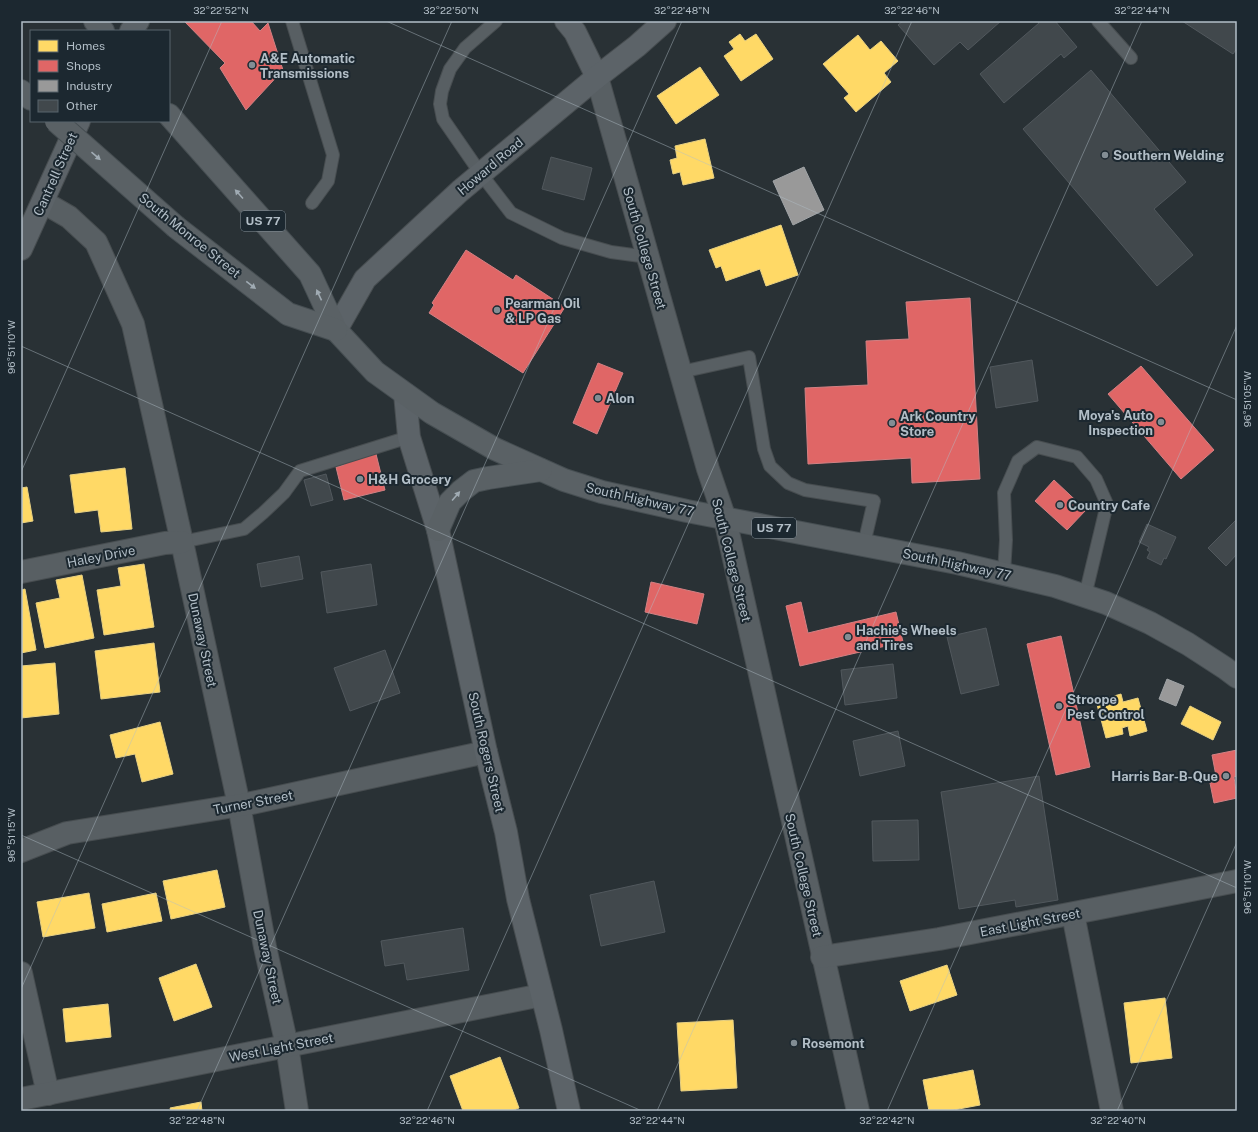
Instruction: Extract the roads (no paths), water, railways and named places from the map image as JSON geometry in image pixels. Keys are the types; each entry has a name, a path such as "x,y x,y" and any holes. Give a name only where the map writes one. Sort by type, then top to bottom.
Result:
{"main road":[{"path":"95,21 102,30"},
{"path":"132,30 138,21"},
{"name":"South College Street","path":"566,21 575,32 597,77"},
{"name":"Howard Road","path":"336,330 365,279 460,191 597,77 659,23"},
{"path":"21,91 30,98"},
{"name":"South Highway 77","path":"172,118 310,274 336,330 375,372 432,413 495,449 564,480 602,492 642,502 725,519 864,544 1004,573 1055,586 1106,603 1150,623 1225,668 1237,677"},
{"name":"South Monroe Street","path":"57,122 176,227 288,314 336,330"},
{"name":"Cantrell Street","path":"21,249 79,122"},
{"name":"South Rogers Street","path":"405,394 409,437 438,530 486,752 506,832 518,899 569,1111"},
{"path":"438,530 450,502 460,490 474,481 541,470"}],"street":[{"name":"South College Street","path":"597,77 708,469 725,519 822,957 858,1111"},
{"name":"Dunaway Street","path":"43,202 69,217 96,242 133,324 239,805 265,947 287,1046 297,1111"},
{"name":"Haley Drive","path":"21,572 164,543 182,542"},
{"name":"Turner Street","path":"21,850 67,833 239,805 486,752"},
{"name":"East Light Street","path":"822,957 939,939 1237,881"},
{"path":"1073,914 1112,1111"},
{"path":"21,973 48,1094"},
{"name":"West Light Street","path":"21,1099 542,995"}],"lane":[{"path":"292,21 333,155 328,181 312,203"},
{"path":"496,21 465,48 450,69 442,91 440,104 443,119 480,174 511,213 562,238 611,252 648,257"},
{"path":"1098,21 1131,58"},
{"path":"681,372 749,357 764,449 770,466 788,483 805,490 874,501 864,544"},
{"path":"182,542 244,529 284,493 300,471 409,437"},
{"path":"1004,573 1006,540 1004,493 1018,461 1037,447 1077,457 1096,479 1107,504 1085,596"}],"place":[{"name":"A&E Automatic Transmissions","path":"252,65"},
{"name":"Southern Welding","path":"1105,155"},
{"name":"Pearman Oil & LP Gas","path":"497,310"},
{"name":"Alon","path":"598,398"},
{"name":"Moya's Auto Inspection","path":"1161,422"},
{"name":"Ark Country Store","path":"892,423"},
{"name":"H&H Grocery","path":"360,479"},
{"name":"Country Cafe","path":"1060,505"},
{"name":"Hachie's Wheels and Tires","path":"848,637"},
{"name":"Stroope Pest Control","path":"1059,706"},
{"name":"Harris Bar-B-Que","path":"1226,776"},
{"name":"Rosemont","path":"794,1043"}]}
